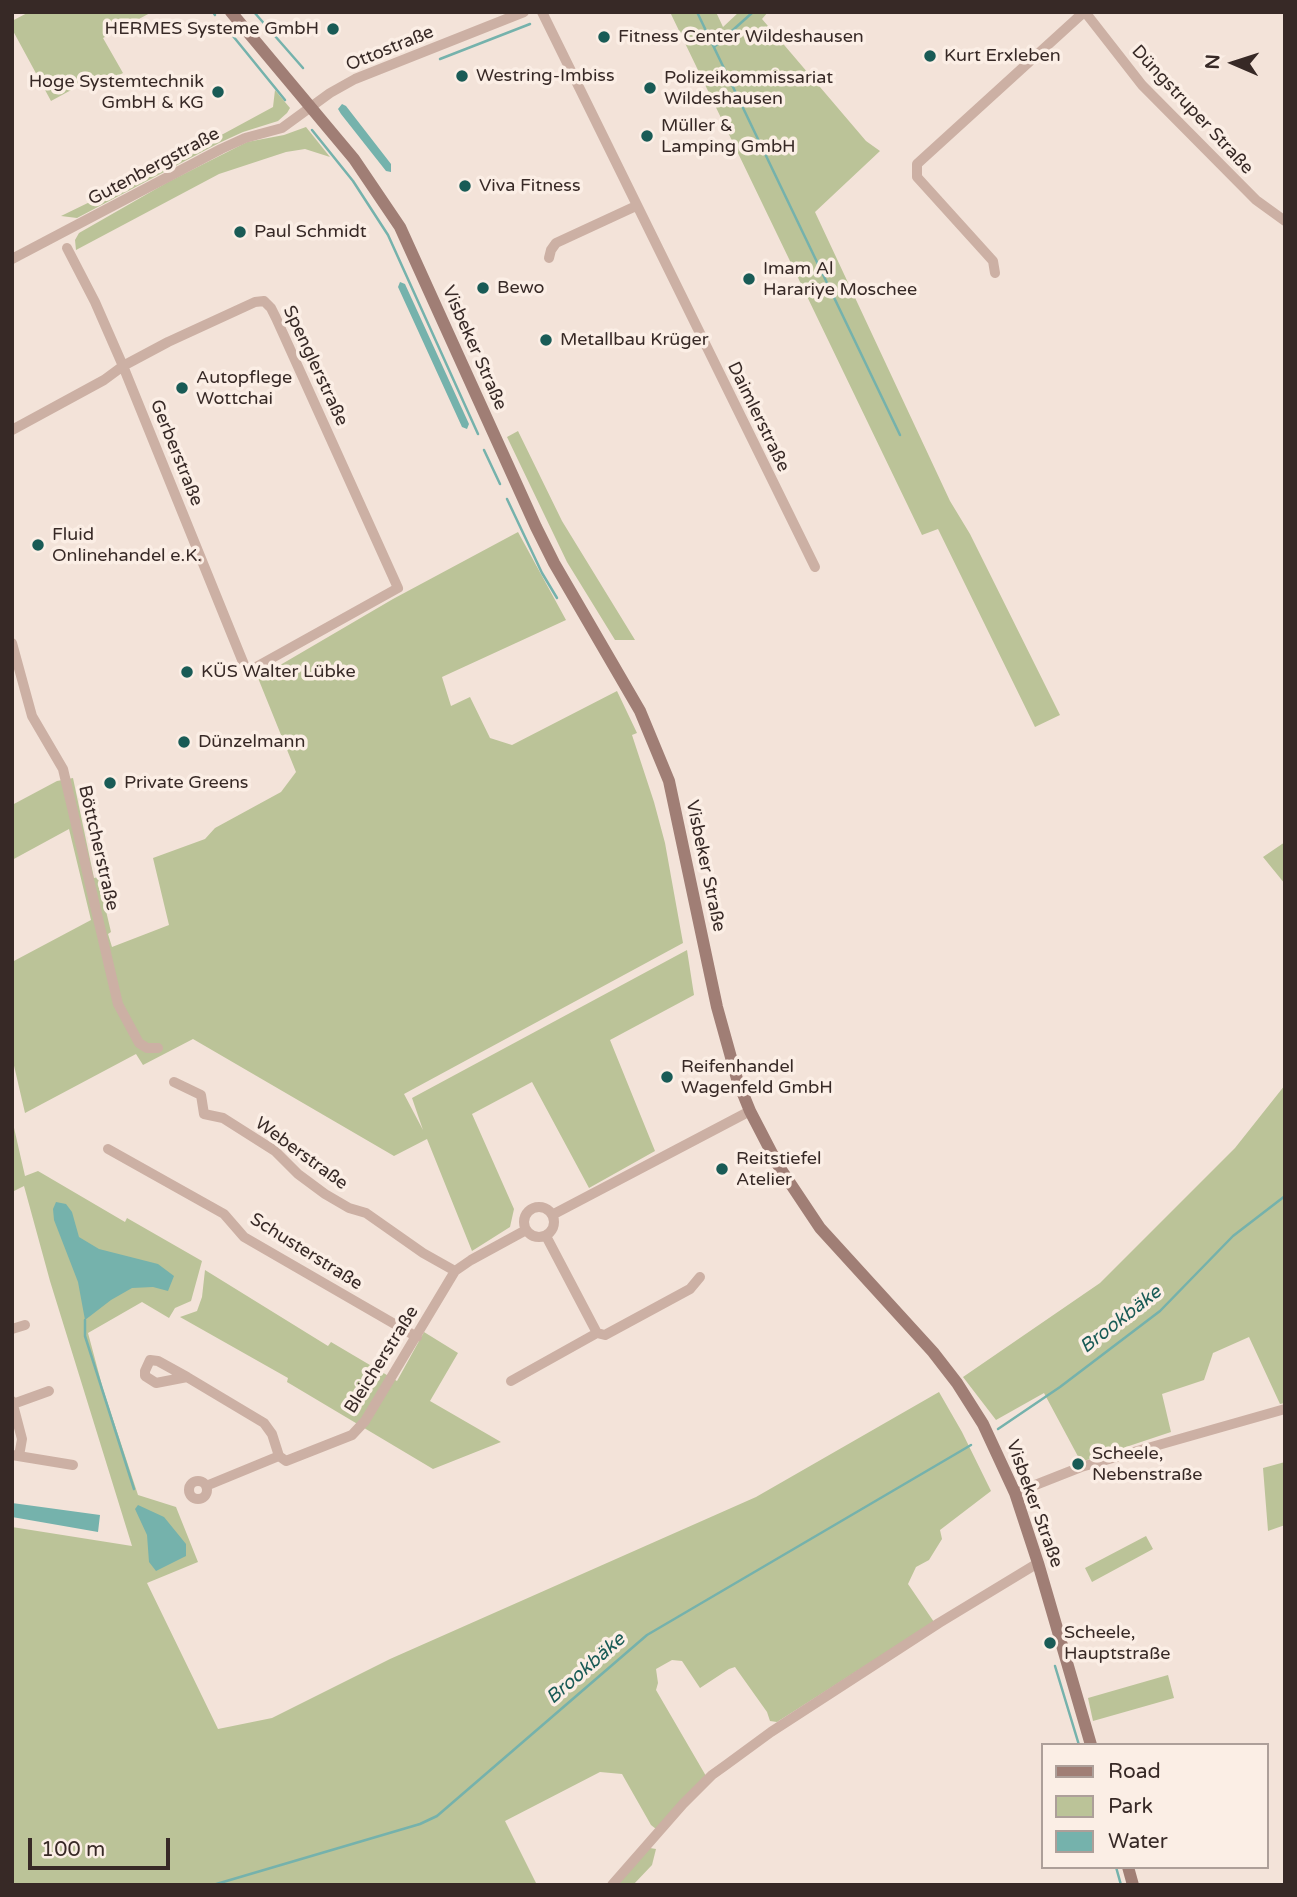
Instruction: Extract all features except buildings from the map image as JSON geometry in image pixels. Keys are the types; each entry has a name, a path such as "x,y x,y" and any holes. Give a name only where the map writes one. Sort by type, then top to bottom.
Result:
{"main road":[{"name":"Visbeker Straße","path":"231,12 354,159 400,227 536,527 554,563 626,684 655,743 677,813 720,1020 737,1079 750,1111 778,1165 820,1228 926,1344 957,1383 984,1424 1015,1493 1090,1743"}],"street":[{"name":"Ottostraße","path":"311,106 355,79 524,12"},
{"name":"Daimlerstraße","path":"542,12 815,567"},
{"path":"995,273 993,261 917,177 917,164 1084,12"},
{"name":"Düngstruper Straße","path":"1084,12 1142,85 1255,200 1285,221"},
{"name":"Gutenbergstraße","path":"12,259 221,149 245,138 282,128 311,106"},
{"path":"550,258 556,243 636,206"},
{"name":"Gerberstraße","path":"67,248 95,302 123,366 247,672"},
{"name":"Spenglerstraße","path":"123,366 223,316 255,302 264,301 276,318 398,588 247,672"},
{"path":"12,430 104,380 123,366"},
{"name":"Böttcherstraße","path":"12,643 32,716 64,769 118,1004 139,1043 147,1048 158,1048"},
{"name":"Weberstraße","path":"174,1082 201,1094 204,1114 223,1118 265,1144 324,1194 349,1208 366,1213 423,1253 455,1271"},
{"path":"552,1215 750,1111"},
{"name":"Schusterstraße","path":"108,1149 224,1214 244,1237 417,1337"},
{"path":"545,1208 552,1215 553,1228 546,1236 537,1237 526,1230 524,1221 531,1209 545,1208"},
{"name":"Bleicherstraße","path":"206,1486 279,1456 286,1461 352,1435 365,1421 455,1271 526,1230"},
{"path":"546,1236 597,1333"},
{"path":"511,1381 597,1333 605,1335 690,1289 700,1277"},
{"path":"12,1329 25,1325"},
{"path":"187,1377 264,1423 272,1434 279,1456"},
{"path":"49,1391 13,1402 22,1438 16,1456 73,1465"},
{"path":"1015,1493 1081,1467 1285,1409"},
{"path":"612,1885 683,1804 726,1765 771,1732 939,1623 1038,1563"}],"green space":[{"path":"29,12 152,12 103,38 123,73 91,90 86,82 51,101 12,29 12,21"},
{"path":"670,12 716,12 723,27 739,12 768,12 762,19 866,141 880,151 815,212 950,501 970,534 1060,715 1035,727 938,529 922,535"},
{"path":"275,90 290,108 278,121 219,143 77,218 61,216 166,165 273,107"},
{"path":"306,127 330,157 305,149 286,152 219,174 76,250 75,240 79,233 168,182 247,142 284,135"},
{"path":"518,431 562,521 635,640 615,640 567,562 507,437"},
{"path":"518,532 566,620 442,677 451,706 470,697 490,738 512,745 617,691 637,733 632,735 665,843 683,943 404,1094 423,1130 412,1098 687,950 694,995 610,1040 655,1151 589,1188 532,1082 472,1114 514,1209 510,1227 472,1251 427,1139 394,1156 193,1039 143,1065 136,1054 25,1113 12,1057 12,962 91,920 69,829 12,860 12,805 57,781 73,778 94,878 98,877 111,932 108,934 112,947 169,925 153,858 205,839 215,828 281,792 296,772 258,678 393,599"},
{"path":"1285,842 1285,884 1263,857"},
{"path":"1285,1085 1285,1403 1280,1404 1249,1337 1213,1353 1204,1380 1162,1394 1171,1432 1081,1462 1044,1393 996,1420 963,1377 1100,1283 1235,1148"},
{"path":"12,1119 25,1176 38,1171 125,1222 127,1218 202,1261 191,1301 175,1308 169,1318 142,1302 88,1333 103,1389 138,1495 176,1507 198,1562 147,1583 218,1729 272,1718 390,1659 756,1497 939,1392 991,1491 940,1530 942,1539 929,1560 916,1567 908,1584 934,1622 777,1722 770,1721 767,1712 735,1667 700,1688 682,1661 672,1660 656,1669 656,1690 706,1776 656,1829 651,1825 622,1774 600,1772 505,1821 537,1885 12,1885 12,1527 132,1546 50,1281 24,1186 12,1192"},
{"path":"205,1270 328,1346 331,1342 397,1381 424,1332 458,1353 430,1401 501,1442 433,1469 287,1382 288,1378 180,1317 197,1311 202,1297"},
{"path":"1285,1462 1285,1525 1268,1531 1263,1468"},
{"path":"1146,1536 1153,1549 1092,1582 1085,1568"},
{"path":"1168,1675 1174,1698 1093,1721 1088,1698"},
{"path":"650,1848 656,1849 652,1865 633,1885 616,1885"}],"water":[{"path":"342,104 391,164 391,172 386,171 341,114 338,109"},
{"path":"400,282 405,284 469,424 467,429 462,427 398,287"},
{"path":"56,1202 66,1204 72,1212 79,1237 99,1249 158,1264 174,1276 168,1291 153,1287 132,1288 85,1320 78,1282 54,1220 53,1209"},
{"path":"12,1503 100,1515 98,1532 12,1517"},
{"path":"138,1505 164,1517 186,1544 186,1556 156,1571 149,1562 147,1535 135,1509"}],"waterway":[{"path":"254,12 303,68"},
{"path":"697,12 900,435"},
{"path":"714,47 753,12"},
{"path":"440,59 530,24"},
{"path":"224,25 285,100"},
{"path":"312,130 353,181 388,235 478,434"},
{"path":"484,450 500,484"},
{"path":"507,499 542,573 557,598"},
{"name":"Brookbäke","path":"998,1429 1060,1387 1160,1311 1233,1236 1285,1196"},
{"path":"85,1320 85,1336 134,1489"},
{"name":"Brookbäke","path":"213,1885 420,1824 437,1816 647,1635 971,1445"},
{"path":"1055,1666 1078,1743"},
{"path":"1117,1869 1121,1885"}],"place":[{"name":"HERMES Systeme GmbH","path":"333,29"},
{"name":"Fitness Center Wildeshausen","path":"604,37"},
{"name":"Kurt Erxleben","path":"930,56"},
{"name":"Westring-Imbiss","path":"462,76"},
{"name":"Polizeikommissariat Wildeshausen","path":"650,88"},
{"name":"Hoge Systemtechnik GmbH & KG","path":"218,92"},
{"name":"Müller & Lamping GmbH","path":"647,136"},
{"name":"Viva Fitness","path":"465,186"},
{"name":"Paul Schmidt","path":"240,232"},
{"name":"Imam Al Harariye Moschee","path":"749,279"},
{"name":"Bewo","path":"483,288"},
{"name":"Metallbau Krüger","path":"546,340"},
{"name":"Autopflege Wottchai","path":"182,388"},
{"name":"Fluid Onlinehandel e.K.","path":"38,545"},
{"name":"KÜS Walter Lübke","path":"187,672"},
{"name":"Dünzelmann","path":"184,742"},
{"name":"Private Greens","path":"110,783"},
{"name":"Reifenhandel Wagenfeld GmbH","path":"667,1077"},
{"name":"Reitstiefel Atelier","path":"722,1169"},
{"name":"Scheele, Nebenstraße","path":"1078,1464"},
{"name":"Scheele, Hauptstraße","path":"1050,1643"}]}
